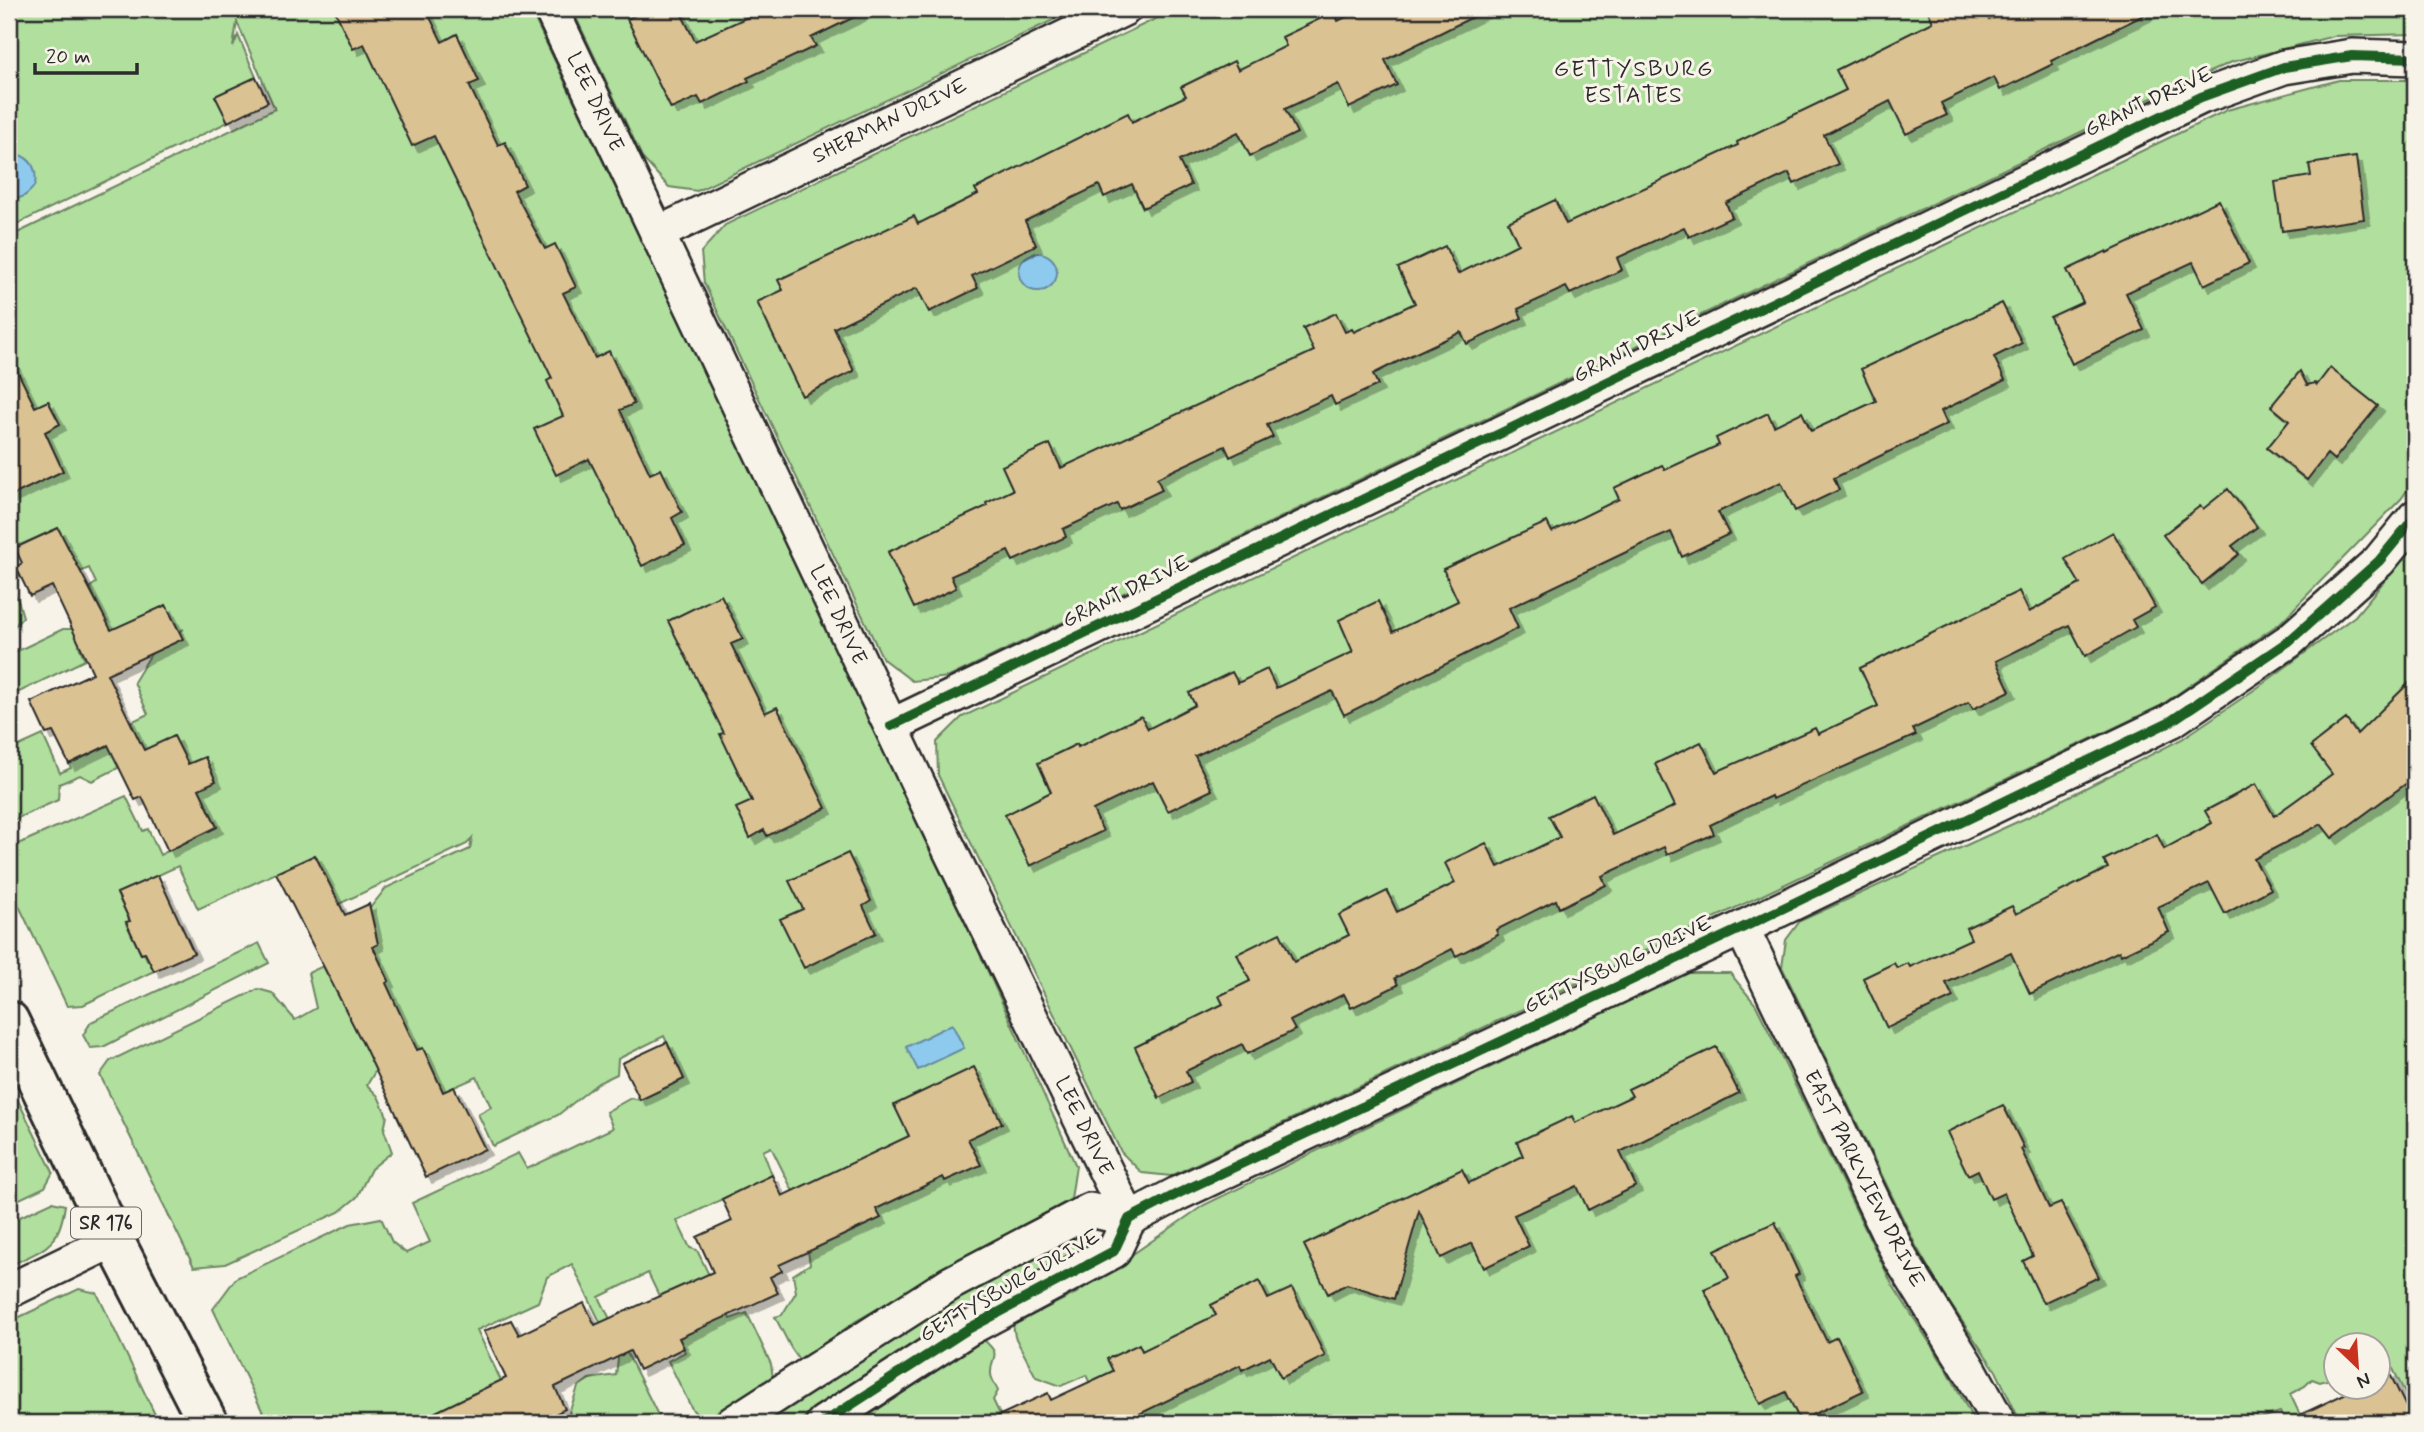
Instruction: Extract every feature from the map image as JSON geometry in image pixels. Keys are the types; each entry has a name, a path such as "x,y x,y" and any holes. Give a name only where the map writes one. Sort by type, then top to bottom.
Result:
{"main road":[{"name":"SR 176","path":"9,1021 114,1240 208,1423"}],"street":[{"name":"LEE DRIVE","path":"551,9 891,726 1129,1219"},
{"name":"SHERMAN DRIVE","path":"657,234 1124,9"},
{"name":"GRANT DRIVE","path":"891,726 2201,97 2284,67 2352,56 2415,58"},
{"name":"GETTYSBURG DRIVE","path":"823,1423 968,1329 1114,1251 1129,1219 1215,1175 1742,928 2171,721 2289,641 2379,561 2415,517"},
{"name":"EAST PARKVIEW DRIVE","path":"1742,928 1901,1259 1971,1371 1998,1423"},
{"name":"GETTYSBURG DRIVE","path":"733,1423 951,1283 1090,1210 1129,1219"},
{"path":"9,1291 114,1240"}],"green space":[{"path":"9,9 530,9 932,848 1076,1166 1071,1199 856,1321 800,1361 775,1317 782,1315 796,1292 793,1275 810,1264 808,1251 820,1246 771,1147 763,1151 772,1175 677,1221 690,1248 697,1250 730,1319 747,1313 771,1364 773,1378 702,1421 692,1409 668,1361 685,1352 679,1338 691,1282 659,1296 648,1273 599,1297 662,1423 569,1423 567,1419 578,1387 589,1379 616,1375 618,1359 572,1264 547,1277 538,1302 477,1330 521,1423 490,1423 474,1393 441,1410 447,1423 268,1423 213,1309 236,1278 350,1224 381,1218 392,1242 406,1253 430,1242 412,1203 518,1153 527,1169 613,1128 606,1112 631,1098 640,1100 684,1079 664,1036 618,1059 617,1074 598,1083 558,1115 493,1146 478,1114 491,1107 477,1077 443,1092 422,1048 376,1070 367,1085 378,1096 387,1116 384,1130 392,1152 371,1169 357,1197 339,1212 225,1264 194,1267 100,1075 110,1061 258,989 272,993 295,1020 316,1008 308,973 323,966 361,1039 389,981 373,947 378,944 370,908 386,888 470,849 472,838 467,844 339,904 315,855 198,909 178,866 117,894 130,921 126,923 141,954 145,953 154,971 83,1005 67,1006 9,885 9,848 126,796 143,831 148,829 160,855 217,827 199,789 215,780 205,757 188,764 174,736 117,764 118,768 92,781 80,775 59,784 58,800 9,822 9,747 19,746 43,735 60,773 71,768 69,764 135,733 131,722 148,714 134,682 151,654 184,629 179,631 166,605 79,646 85,660 9,697 9,655 63,629 73,629 103,615 90,587 96,583 89,568 80,572 58,528 9,550 9,481 15,494 63,471 45,432 59,424 49,401 35,407 16,370 9,373 9,237 275,109 237,22 233,47 238,35 256,77 216,96 228,122 9,228"},
{"path":"572,9 1076,9 697,191 669,187 643,159"},
{"path":"1176,9 2415,9 2415,34 2334,36 2232,62 2160,94 949,677 912,681 883,659 704,283 701,252 725,225"},
{"path":"2339,80 2415,80 2415,479 2401,499 2280,623 2160,706 1171,1176 1142,1173 1121,1152 938,775 937,742 962,717 2227,110"},
{"path":"2415,544 2415,1413 2392,1367 2392,1330 2322,1330 2322,1381 2312,1379 2290,1394 2304,1423 2286,1422 2280,1412 2252,1421 2248,1415 2229,1423 2021,1423 1996,1371 1943,1293 1916,1246 1782,967 1786,940 1800,921 2028,817 2182,739 2355,616"},
{"path":"9,582 23,617 9,632"},
{"path":"259,943 269,963 103,1047 90,1048 83,1035 91,1022"},
{"path":"1687,973 1730,973 1756,1005 1892,1284 1949,1373 1975,1423 1109,1423 1086,1375 1061,1386 1036,1377 1015,1337 1013,1324 1075,1294 1204,1205"},
{"path":"9,1082 53,1172 45,1187 9,1204"},
{"path":"52,1202 65,1205 54,1239 41,1251 9,1266 9,1222"},
{"path":"1088,1230 1095,1243 909,1346 796,1423 766,1423 956,1298"},
{"path":"79,1289 97,1293 159,1423 9,1423 9,1322"},
{"path":"983,1339 994,1353 991,1374 998,1391 993,1400 1004,1423 858,1423"}],"water":[{"path":"9,154 26,158 35,172 35,185 27,194 17,199 9,199"},
{"path":"1038,253 1052,258 1057,272 1052,286 1038,291 1024,286 1019,272 1024,258"},
{"path":"952,1024 964,1048 918,1070 906,1047"}],"building":[{"path":"334,9 426,9 442,42 457,34 479,81 469,85 498,145 505,142 525,185 514,191 545,249 555,244 576,287 563,293 595,358 609,351 634,404 620,410 650,474 661,469 682,512 672,518 685,545 642,566 589,459 556,475 534,429 563,416 547,381 552,378 434,136 412,146 364,44 353,49"},
{"path":"648,9 679,9 695,41 750,16 747,9 871,9 811,38 816,46 747,78 749,81 702,104 698,97 671,109 627,19"},
{"path":"1363,9 1489,9 1385,60 1397,85 1349,108 1338,84 1285,109 1297,133 1250,156 1238,132 1179,161 1191,185 1143,208 1132,184 1104,197 1099,185 1025,221 1036,245 972,276 978,288 929,312 917,288 834,328 854,371 802,396 757,302 783,290 778,280 914,216 918,224 978,194 975,189 1128,113 1132,122 1186,96 1181,87 1234,61 1238,70 1286,46 1282,37 1334,12 1338,21"},
{"path":"1927,9 1983,9 1989,20 2012,9 2156,9 2051,61 2053,64 2000,90 1994,77 1941,103 1947,115 1906,134 1890,101 1824,135 1838,164 1794,184 1789,173 1726,203 1732,217 1689,237 1684,227 1617,258 1622,270 1570,294 1566,287 1518,309 1522,318 1467,344 1461,332 1401,360 1373,374 1378,385 1335,405 1331,396 1267,425 1273,437 1230,457 1225,446 1157,478 1162,490 1120,510 1117,504 1063,529 1066,537 1013,561 1008,551 951,576 956,588 914,608 888,552 987,506 986,503 1013,490 1002,466 1050,444 1061,468 1314,351 1303,328 1336,313 1345,332 1352,329 1354,332 1415,303 1398,268 1445,246 1458,274 1518,244 1508,222 1555,200 1566,224 1738,145 1737,142 1846,90 1836,70 1933,22"},
{"path":"256,77 268,102 228,122 215,96"},
{"path":"2356,157 2364,219 2282,231 2275,182 2311,176 2309,164"},
{"path":"2219,200 2249,263 2204,285 2193,262 2126,293 2144,330 2072,364 2050,317 2083,302 2067,270"},
{"path":"2002,303 2022,343 1994,357 2005,380 1941,411 1947,424 1834,478 1839,490 1795,511 1781,482 1718,512 1729,534 1682,557 1671,532 1641,545 1509,608 1518,628 1344,715 1332,691 1195,756 1212,790 1168,811 1153,781 1093,810 1103,831 1030,866 1005,815 1051,792 1038,763 1141,716 1148,729 1195,705 1189,693 1232,672 1238,683 1267,669 1276,688 1353,652 1339,620 1378,601 1393,632 1458,601 1443,569 1547,522 1552,532 1619,499 1614,488 1662,465 1665,470 1719,445 1716,438 1768,413 1774,426 1802,412 1811,431 1876,401 1861,369"},
{"path":"9,354 35,407 48,401 60,424 45,432 63,471 9,497"},
{"path":"2330,368 2378,406 2334,460 2327,454 2307,480 2267,448 2289,421 2271,406 2300,371 2307,385 2317,385"},
{"path":"2228,489 2257,527 2232,546 2239,554 2202,584 2163,535 2200,506 2203,509"},
{"path":"58,528 111,630 166,605 183,639 107,674 144,750 174,736 188,764 205,757 216,781 199,789 217,827 168,851 142,797 135,800 108,745 69,764 53,732 46,734 31,702 93,673 52,586 30,596 16,567 22,563 15,548"},
{"path":"2113,532 2155,607 2132,620 2136,627 2085,656 2069,625 1996,661 2010,691 1973,709 1969,702 1913,729 1916,735 1772,799 1771,796 1710,825 1714,834 1667,855 1664,847 1602,876 1606,885 1559,908 1556,900 1496,930 1498,935 1456,956 1452,949 1395,978 1398,985 1351,1008 1344,994 1290,1021 1295,1030 1247,1054 1242,1044 1186,1071 1191,1082 1159,1098 1135,1047 1223,1004 1219,996 1250,981 1237,954 1280,933 1294,962 1349,935 1339,915 1387,891 1397,912 1455,883 1445,863 1486,843 1498,867 1560,837 1549,816 1593,794 1613,835 1675,806 1655,764 1701,742 1716,772 1815,728 1818,734 1878,706 1860,668 2019,591 2029,612 2080,584 2065,559"},
{"path":"721,595 743,639 731,644 765,713 777,707 826,808 767,836 764,830 750,838 736,808 752,801 720,734 724,733 668,621"},
{"path":"2415,677 2415,777 2332,838 2321,824 2254,859 2271,889 2225,914 2209,883 2158,907 2169,932 2121,955 2119,951 2030,994 2011,953 1946,983 1953,997 1887,1028 1863,978 1894,963 1897,968 1908,963 1910,967 1971,939 1966,928 2012,906 2016,914 2108,868 2104,860 2157,834 2164,849 2212,823 2205,811 2256,784 2274,816 2332,774 2311,746 2346,719 2357,734"},
{"path":"848,853 871,901 863,906 876,933 804,968 780,919 803,909 789,881"},
{"path":"315,855 345,915 369,904 378,944 373,947 389,981 386,983 417,1050 423,1048 443,1092 454,1087 485,1149 426,1177 365,1048 276,873"},
{"path":"158,875 194,953 154,971 145,953 141,954 126,922 130,921 117,893"},
{"path":"667,1042 684,1079 640,1100 622,1063"},
{"path":"1716,1047 1739,1093 1620,1152 1636,1186 1588,1210 1577,1186 1514,1215 1529,1246 1484,1268 1472,1243 1441,1258 1419,1211 1394,1299 1347,1284 1328,1294 1304,1245 1462,1169 1469,1183 1523,1156 1517,1142 1572,1116 1575,1123 1632,1096 1628,1089"},
{"path":"974,1067 1002,1123 968,1139 981,1165 945,1181 943,1177 876,1209 881,1218 779,1265 782,1271 770,1277 778,1293 679,1338 684,1348 639,1370 630,1351 555,1387 565,1409 538,1423 413,1423 506,1378 484,1331 511,1320 519,1335 584,1303 595,1325 713,1272 697,1237 732,1221 722,1199 772,1175 782,1196 909,1136 894,1105"},
{"path":"2003,1105 2049,1208 2061,1203 2099,1277 2043,1303 2023,1261 2033,1256 2004,1193 1991,1199 1978,1170 1968,1175 1947,1132"},
{"path":"1775,1222 1799,1274 1795,1276 1827,1342 1837,1337 1863,1391 1800,1421 1786,1392 1760,1404 1704,1289 1729,1278 1715,1250"},
{"path":"1259,1281 1268,1299 1292,1288 1325,1356 1281,1378 1270,1356 1242,1370 1240,1365 1121,1423 983,1423 1048,1393 1051,1400 1113,1371 1107,1359 1139,1344 1142,1351 1216,1315 1211,1305"},
{"path":"2392,1378 2414,1423 2283,1423 2332,1400 2392,1400"}],"cycle path":[{"path":"891,726 2201,97 2284,67 2352,56 2415,58"},
{"path":"823,1423 968,1329 1114,1251 1129,1219 2171,721 2289,641 2379,561 2415,517"}],"district":[{"name":"GETTYSBURG ESTATES","path":"1634,83"}]}
